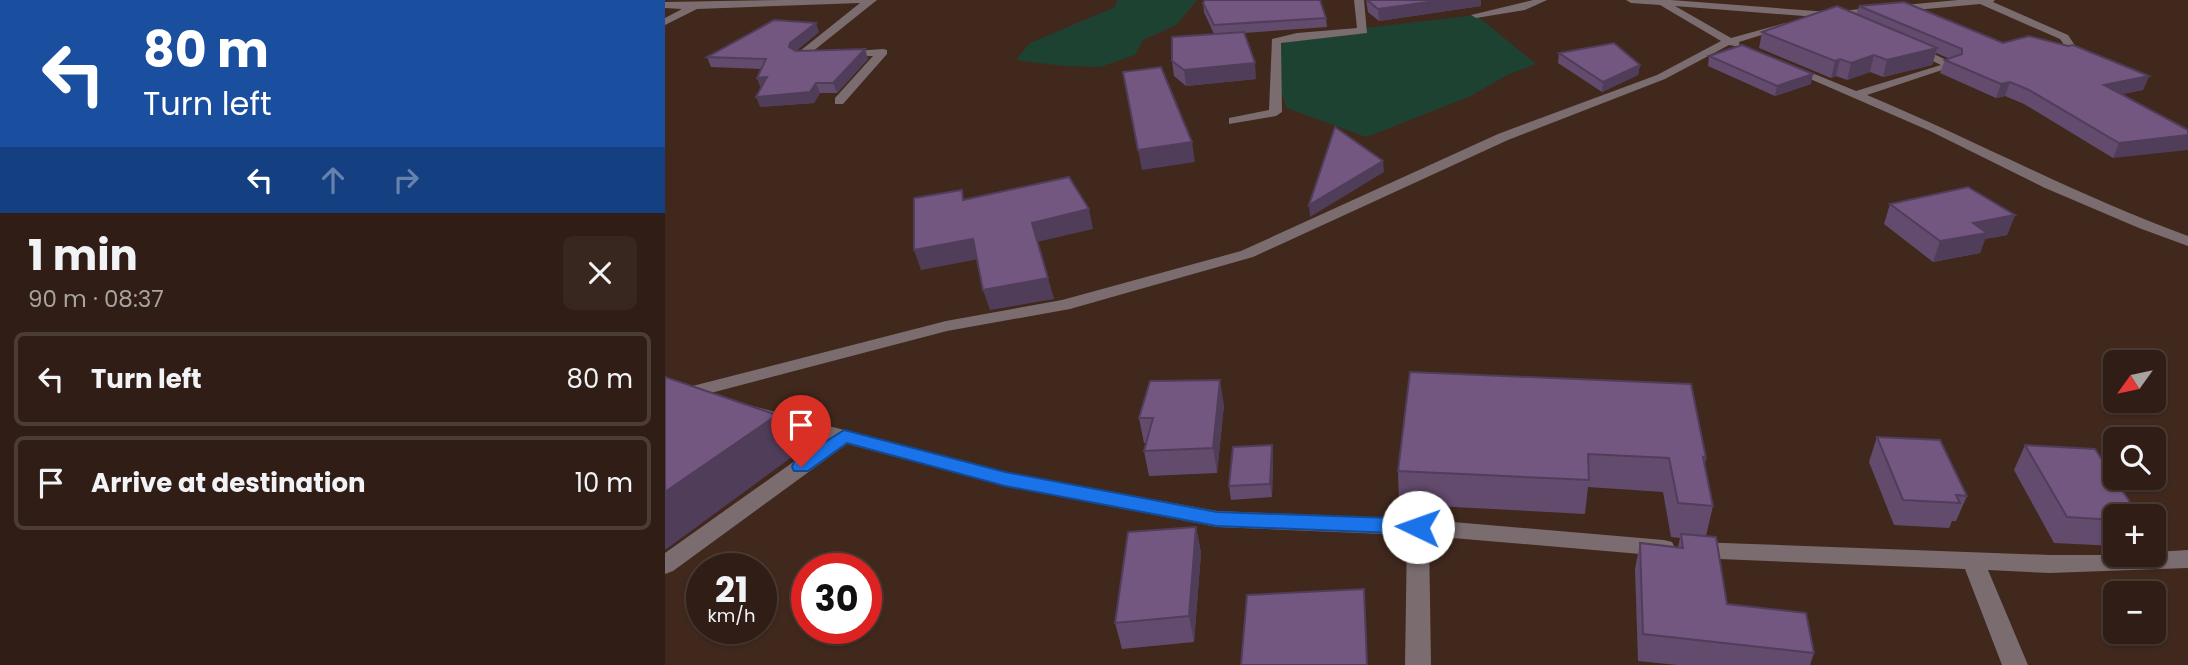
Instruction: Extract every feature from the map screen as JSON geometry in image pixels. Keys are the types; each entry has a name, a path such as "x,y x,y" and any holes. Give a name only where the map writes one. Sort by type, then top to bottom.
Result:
{"street":[{"path":"665,5 871,0"},
{"path":"839,101 883,52 801,55 871,0"},
{"path":"1233,121 1276,112 1273,101 1276,41 1297,36 1363,31 1359,0"},
{"path":"1476,15 1521,8 1542,0"},
{"path":"1631,0 1831,15 1856,24"},
{"path":"1768,0 1781,10"},
{"path":"665,399 946,326 1064,305 1247,254 1503,137 1661,77 1727,42 1831,15 1915,3 1986,1 2064,37 2071,47"},
{"path":"1665,2 1727,42 1752,52"},
{"path":"665,22 694,6"},
{"path":"1854,95 1951,65 1904,45"},
{"path":"1778,63 1935,128 2050,185 2144,225 2188,240"},
{"path":"688,393 1005,479 1217,519 1418,527 1702,551 2050,565 2188,559"},
{"path":"665,565 844,436"},
{"path":"1418,527 1418,665"},
{"path":"1973,562 2015,665"}],"green space":[{"path":"1117,0 1197,0 1176,25 1143,40 1135,55 1100,67 1016,60 1030,43 1115,7"},
{"path":"1476,15 1536,64 1505,76 1469,97 1366,137 1287,108 1277,82 1276,47 1297,36"}],"building":[{"path":"1205,0 1320,0 1326,18 1214,25 1203,3"},
{"path":"1367,0 1443,0 1378,9"},
{"path":"1904,2 2003,43 2029,36 2073,45 2149,76 2104,85 2188,130 2188,135 2119,143 2029,90 2010,82 2001,84 1945,60 1962,54 1962,49 1859,6"},
{"path":"1837,6 1937,48 1887,60 1874,55 1851,63 1840,59 1835,61 1762,32"},
{"path":"774,20 816,23 790,43 789,47 796,51 865,49 833,83 816,83 810,92 756,97 767,77 757,78 766,59 707,57"},
{"path":"1244,32 1255,63 1184,70 1172,61 1172,37"},
{"path":"1614,43 1640,65 1603,82 1559,53"},
{"path":"1742,45 1813,74 1777,86 1709,56"},
{"path":"1161,67 1192,142 1138,150 1123,72"},
{"path":"1335,127 1383,161 1309,205"},
{"path":"1069,177 1089,209 1032,223 1048,278 983,290 973,239 914,250 914,198 962,190 963,200"},
{"path":"1968,187 2015,215 1973,223 1987,233 1940,241 1890,204"},
{"path":"1410,372 1691,384 1713,506 1678,503 1669,458 1588,454 1589,480 1398,471"},
{"path":"665,377 777,415 665,492"},
{"path":"1220,380 1213,448 1144,451 1153,418 1139,418 1150,381"},
{"path":"1877,437 1940,440 1967,496 1956,495 1960,503 1903,500"},
{"path":"1272,445 1270,484 1229,486 1233,447"},
{"path":"2025,445 2095,449 2103,461 2103,490 2122,490 2131,504 2103,504 2103,519 2067,517"},
{"path":"1196,527 1189,616 1115,623 1128,532"},
{"path":"1681,534 1716,537 1727,604 1806,613 1814,653 1643,634 1640,543 1683,548"},
{"path":"1364,589 1367,665 1241,665 1247,595"}],"route":[{"path":"801,467 844,436 1005,479 1217,519 1418,527"}]}
